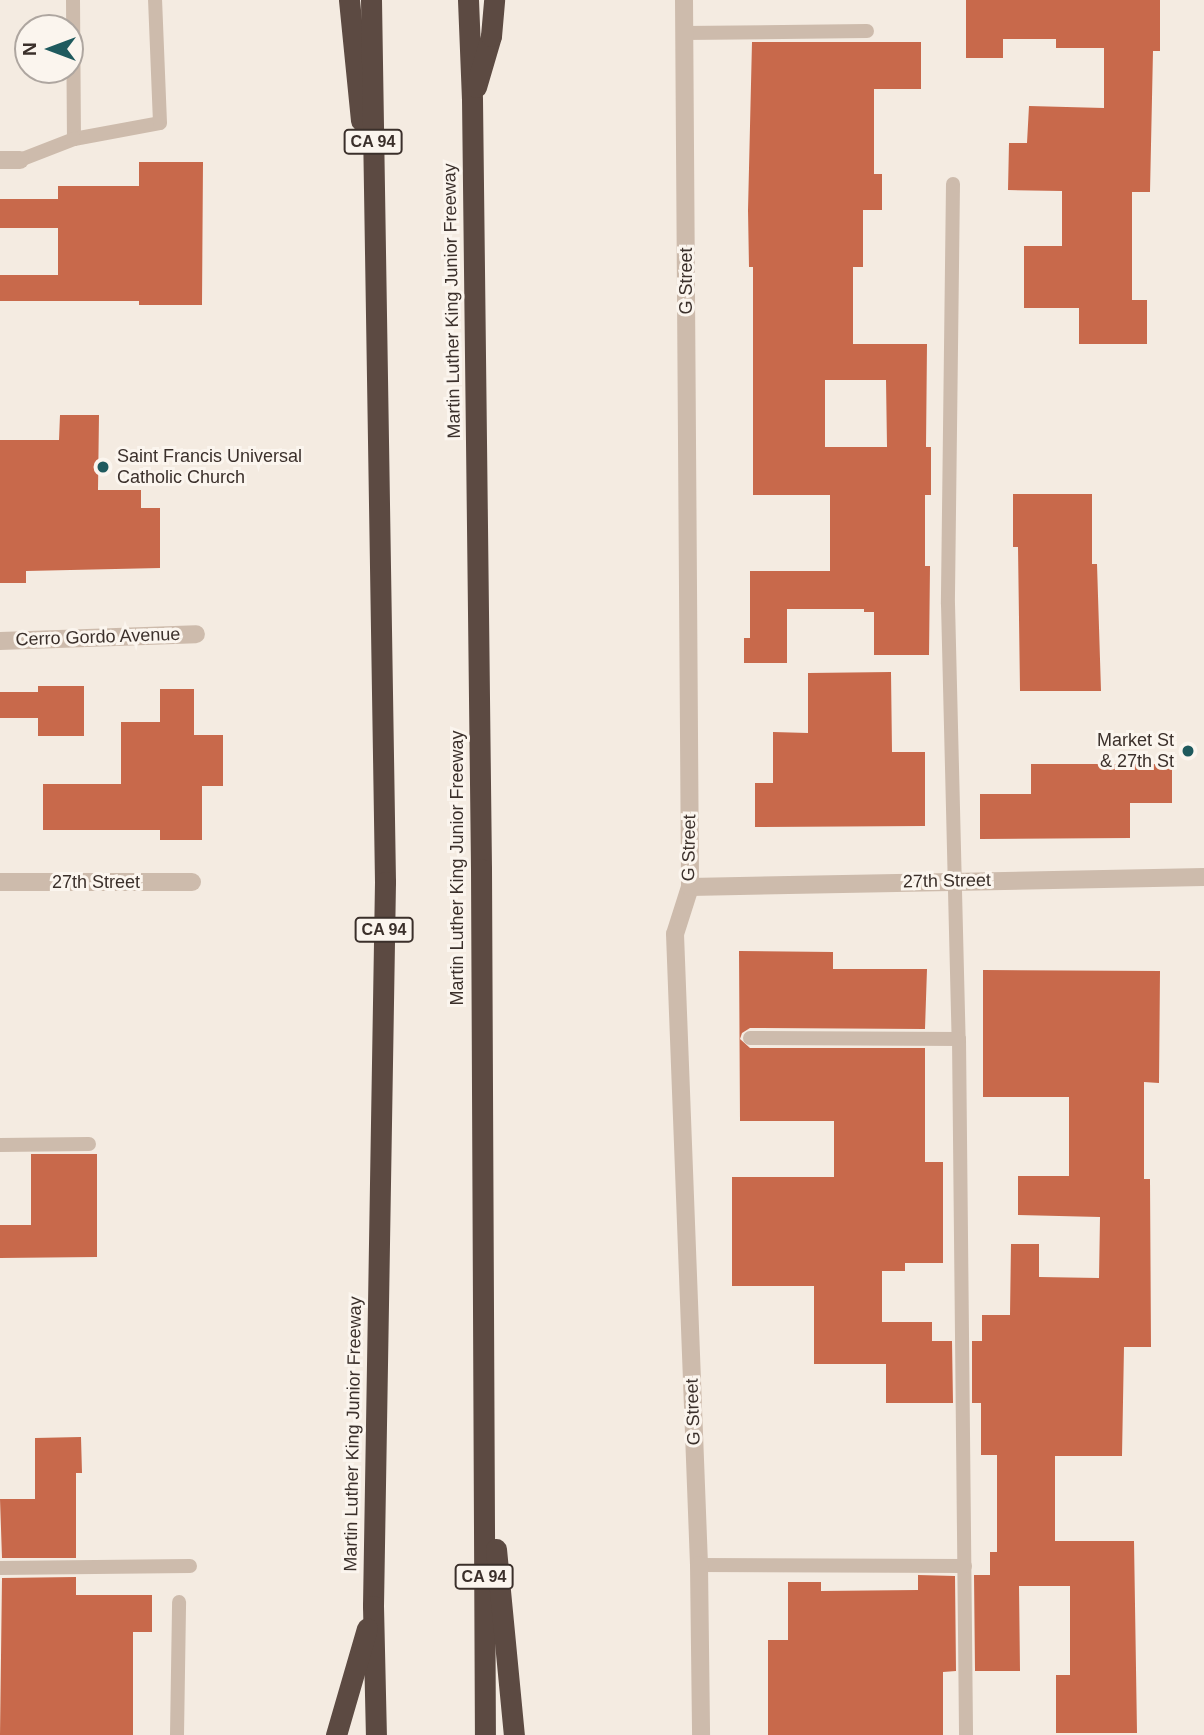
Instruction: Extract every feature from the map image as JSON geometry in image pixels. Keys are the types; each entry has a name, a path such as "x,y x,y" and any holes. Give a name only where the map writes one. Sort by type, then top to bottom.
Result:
{"highway":[{"path":"349,0 362,32"},
{"name":"Martin Luther King Junior Freeway","path":"371,0 362,32 375,254 385,883 373,1606 376,1735"},
{"name":"Martin Luther King Junior Freeway","path":"468,0 467,32 472,99 485,1735"},
{"path":"472,99 491,36 494,0"},
{"path":"483,1419 514,1735"},
{"path":"336,1735 373,1606"}],"street":[{"name":"G Street","path":"684,0 690,887 675,934 699,1565 701,1735"},
{"path":"0,160 20,160"},
{"name":"Cerro Gordo Avenue","path":"0,641 196,634"},
{"name":"27th Street","path":"690,887 1204,877"},
{"name":"27th Street","path":"0,883 192,883"}],"lane":[{"path":"73,0 74,139"},
{"path":"20,160 74,139 160,123 155,0"},
{"path":"684,33 867,32"},
{"path":"953,184 948,604 959,1039 966,1735"},
{"path":"750,1038 959,1039"},
{"path":"0,1145 89,1144"},
{"path":"699,1565 965,1566"},
{"path":"0,1568 190,1566"},
{"path":"177,1735 179,1602"}],"building":[{"path":"966,0 1160,0 1160,51 1153,51 1150,192 1132,192 1132,300 1147,300 1147,344 1079,344 1079,308 1024,308 1024,246 1062,246 1062,191 1008,190 1009,143 1027,143 1029,106 1104,108 1104,48 1056,48 1056,39 1003,39 1003,58 966,58"},
{"path":"752,42 921,42 921,89 874,89 874,174 882,174 882,210 863,210 863,267 853,267 853,344 927,344 926,447 931,447 931,495 925,495 925,566 930,566 929,655 874,655 874,612 864,612 864,609 787,609 787,663 744,663 744,638 750,638 750,571 830,571 830,495 753,495 753,267 749,267","holes":["825,380 886,380 887,447 825,447"]},
{"path":"139,162 203,162 202,305 139,305 139,301 0,301 0,275 58,275 58,228 0,228 0,199 58,199 58,186 139,186"},
{"path":"60,415 99,415 98,490 141,490 141,508 160,508 160,568 26,571 26,583 0,583 0,440 59,440"},
{"path":"1013,494 1092,494 1092,564 1097,564 1101,691 1020,691 1018,547 1013,547"},
{"path":"891,672 892,752 925,752 925,826 755,827 755,783 773,783 773,732 808,733 808,673"},
{"path":"38,686 84,686 84,736 38,736 38,718 0,718 0,692 38,692"},
{"path":"160,689 194,689 194,735 223,735 223,786 202,786 202,840 160,840 160,830 43,830 43,784 121,784 121,722 160,722"},
{"path":"1031,764 1172,764 1172,803 1130,803 1130,838 980,839 980,794 1031,794"},
{"path":"739,951 833,952 833,969 927,969 925,1029 750,1028 742,1033 740,1039 750,1048 925,1048 925,1162 943,1162 943,1263 905,1263 905,1271 882,1271 882,1322 932,1322 932,1341 952,1341 953,1403 886,1403 886,1364 814,1364 814,1286 732,1286 732,1177 834,1177 834,1121 740,1121"},
{"path":"983,970 1160,971 1159,1083 1144,1082 1144,1179 1150,1179 1151,1347 1124,1347 1122,1456 1055,1456 1055,1541 1134,1541 1137,1733 1056,1733 1056,1675 1070,1675 1070,1586 1019,1586 1020,1671 975,1671 974,1575 990,1575 990,1552 997,1552 997,1455 981,1455 981,1403 972,1403 972,1341 982,1341 982,1315 1010,1315 1011,1244 1039,1244 1039,1277 1099,1278 1100,1217 1018,1215 1018,1176 1069,1176 1069,1097 983,1097"},
{"path":"31,1154 97,1154 97,1257 0,1258 0,1225 31,1225"},
{"path":"81,1437 82,1473 76,1473 76,1558 2,1558 0,1499 35,1499 35,1438"},
{"path":"918,1575 955,1576 956,1671 943,1672 943,1735 768,1735 768,1640 788,1640 788,1582 821,1582 821,1591 918,1590"},
{"path":"76,1577 76,1595 152,1595 152,1632 133,1632 133,1735 0,1735 2,1578"}],"place":[{"name":"Saint Francis Universal Catholic Church","path":"103,467"},
{"name":"Market St & 27th St","path":"1188,751"}]}
